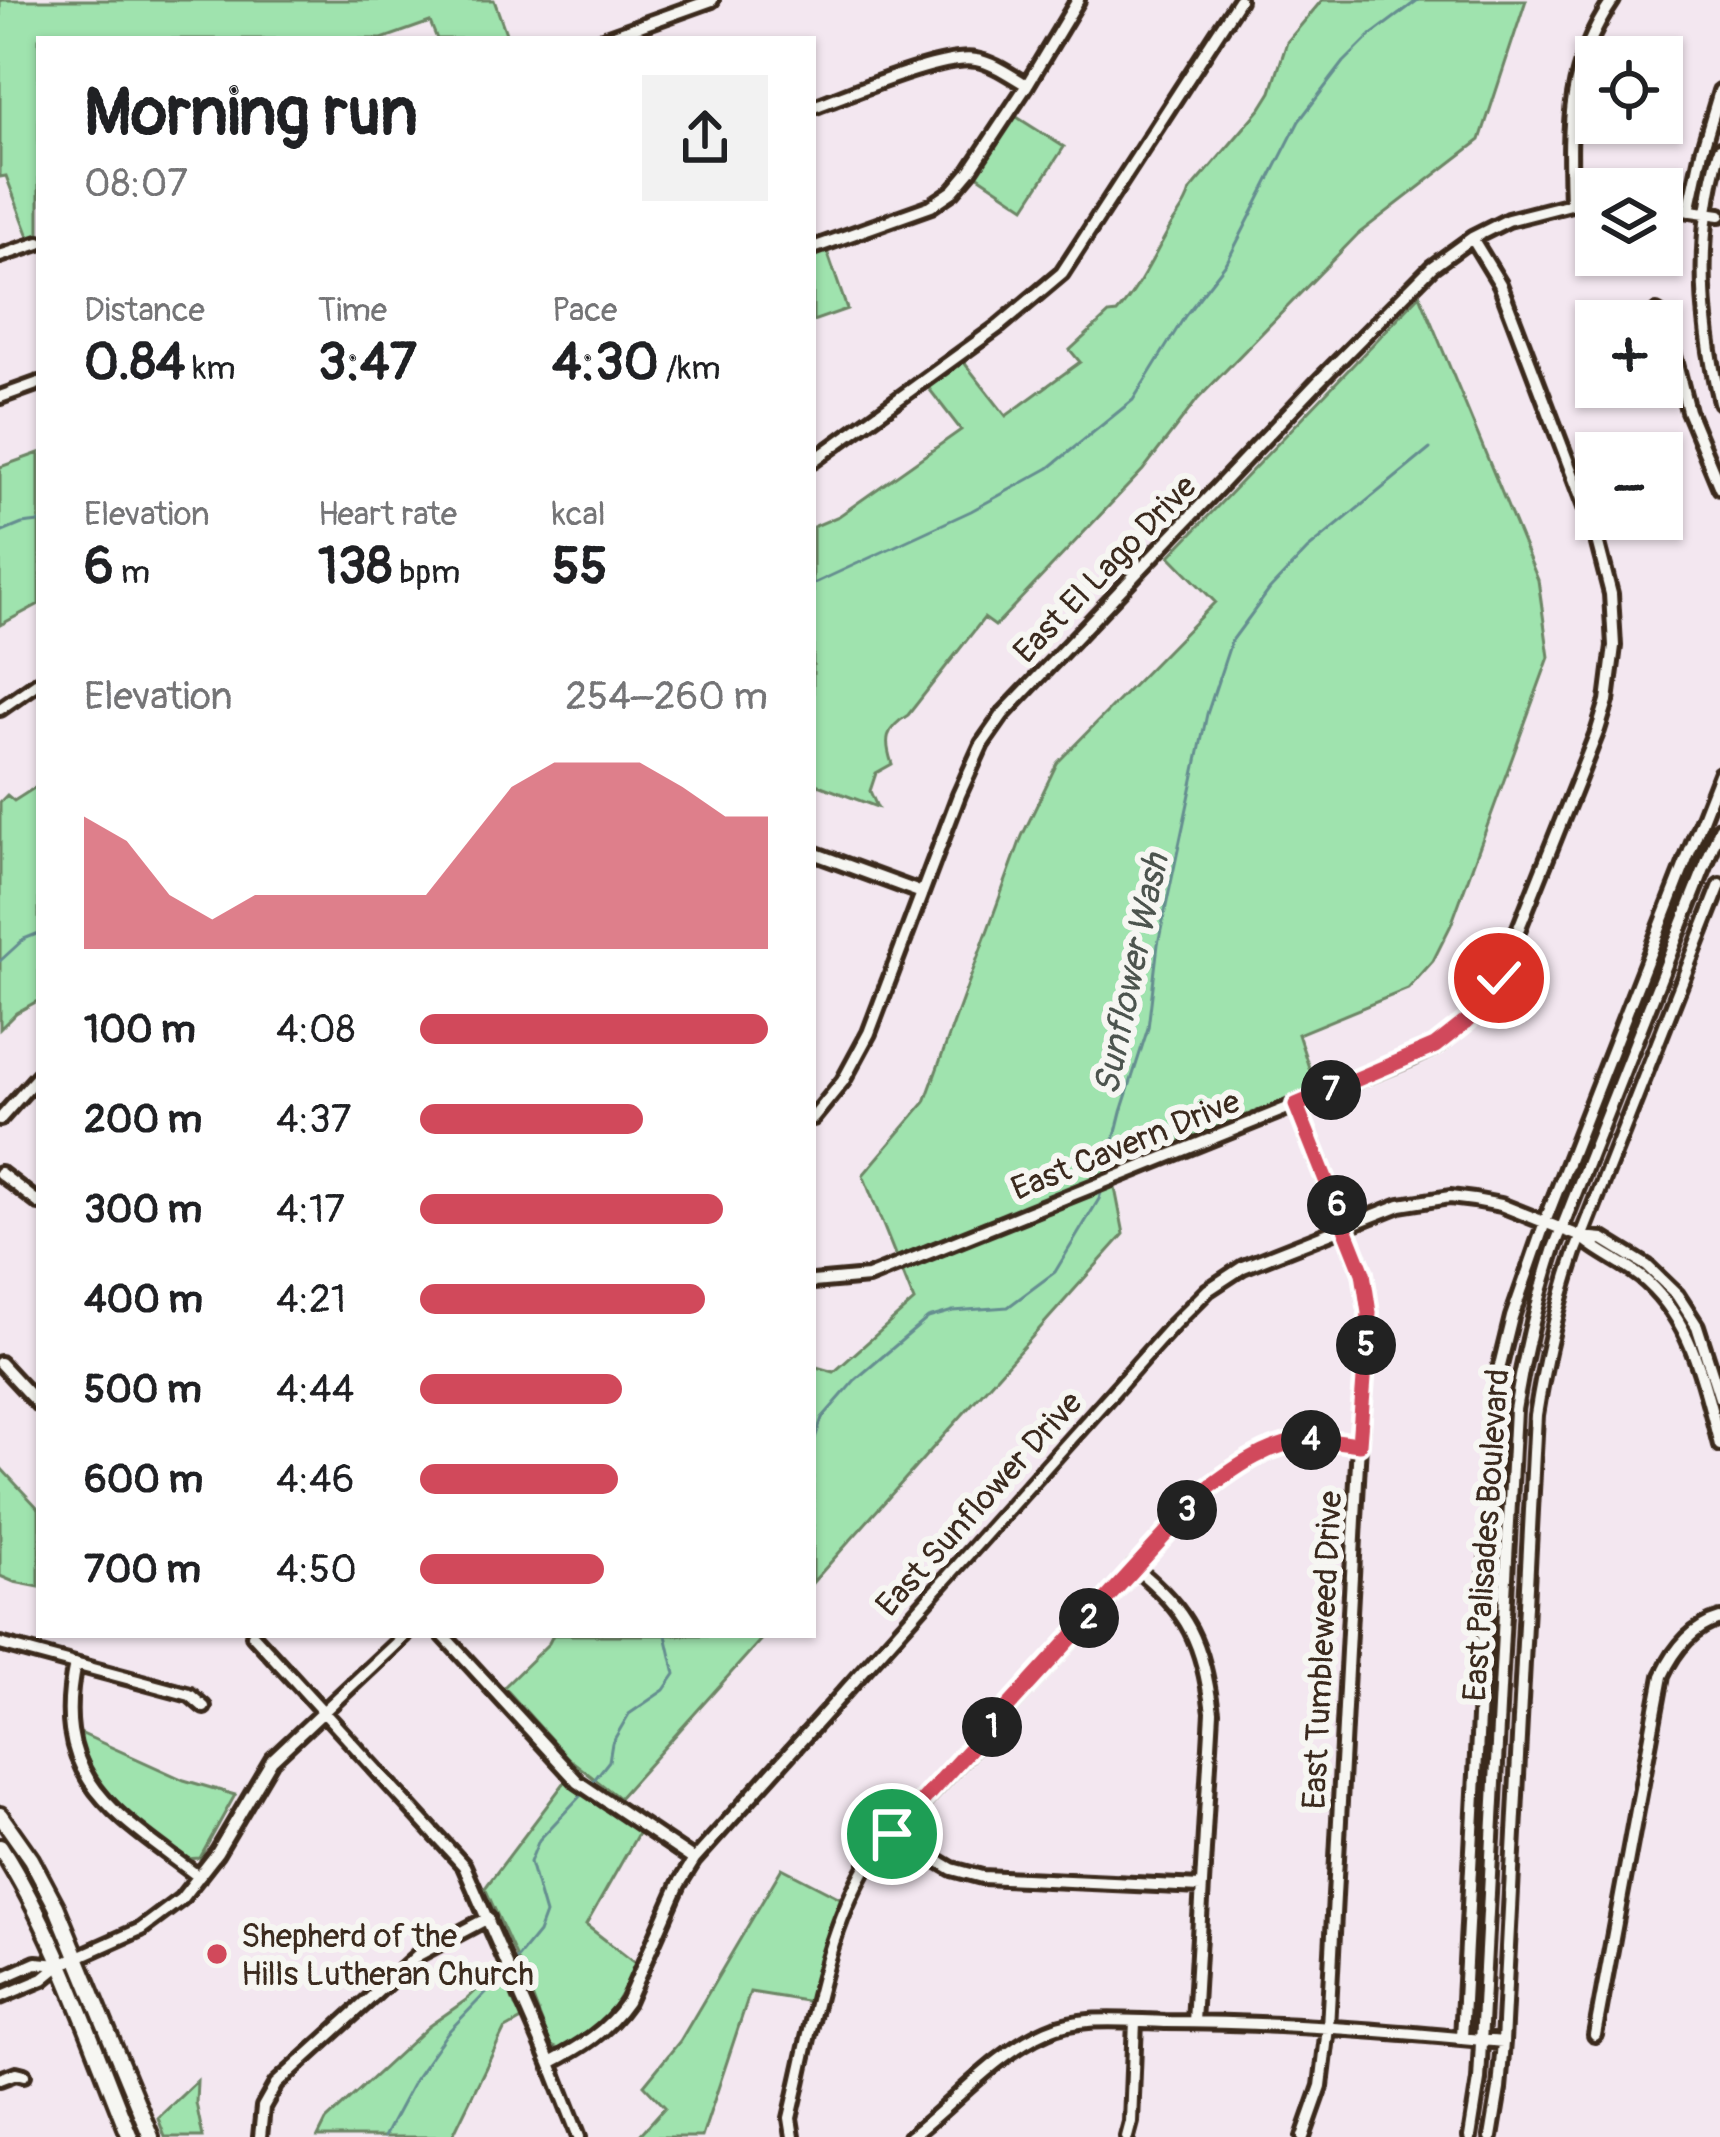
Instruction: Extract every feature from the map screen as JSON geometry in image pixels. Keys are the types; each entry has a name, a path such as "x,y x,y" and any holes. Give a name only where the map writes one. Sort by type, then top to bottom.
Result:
{"main road":[{"path":"0,1815 46,1885 152,2137"},
{"path":"0,1847 26,1889 130,2137"}],"street":[{"path":"611,36 712,0"},
{"path":"816,247 931,206 952,191 1027,86 1078,0"},
{"path":"816,459 998,326 1062,273 1239,0"},
{"path":"1571,204 1569,120 1578,76 1599,21 1613,0"},
{"path":"816,106 946,60 974,59 1027,86"},
{"path":"1690,211 1720,92"},
{"path":"1720,149 1703,284 1708,352 1720,402"},
{"name":"East El Lago Drive","path":"816,1114 843,1081 869,1033 970,769 1003,714 1416,281 1472,238 1525,214 1575,204"},
{"path":"1683,210 1713,214"},
{"name":"East Cavern Drive","path":"816,1282 868,1277 1435,1046 1468,1020 1499,978 1598,730 1614,646 1611,594 1596,536 1500,284 1472,238"},
{"path":"0,256 36,244"},
{"path":"0,397 36,384"},
{"path":"1683,391 1720,488"},
{"path":"0,710 36,684"},
{"path":"1462,2038 1497,1378 1512,1317 1545,1222 1720,774"},
{"name":"East Palisades Boulevard","path":"1470,2137 1479,2080 1515,1410 1538,1299 1562,1229 1720,828"},
{"path":"816,854 922,892"},
{"name":"East Palisades Boulevard","path":"1491,2137 1503,2042 1536,1415 1556,1309 1720,885"},
{"path":"0,1119 36,1078"},
{"name":"East Tumbleweed Drive","path":"1296,1105 1363,1273 1369,1313 1328,2028 1322,2086 1303,2137"},
{"path":"0,1173 36,1201"},
{"name":"East Sunflower Drive","path":"550,2062 581,2046 617,2017 694,1860 1174,1324 1208,1291 1244,1267 1400,1205 1450,1197 1501,1205 1582,1237 1650,1284 1698,1346"},
{"path":"1698,1346 1720,1398"},
{"path":"1698,1346 1720,1445"},
{"path":"0,1363 36,1402"},
{"path":"793,2137 790,2118 838,1925 869,1862 1207,1489 1238,1465 1275,1448 1309,1440 1359,1444"},
{"path":"1135,1567 1166,1594 1192,1630 1206,1670 1212,1712 1194,2022"},
{"path":"1595,2036 1662,1676 1691,1634 1720,1619"},
{"path":"256,1638 459,1859 579,2137"},
{"path":"0,1997 127,1936 181,1899 218,1853 272,1760 402,1638"},
{"path":"446,1638 578,1782 694,1860"},
{"path":"0,1644 190,1695 204,1707"},
{"path":"75,1664 69,1725 81,1768 124,1819 199,1877"},
{"path":"1008,1710 1021,1721"},
{"path":"892,1834 952,1869 982,1877 1202,1888"},
{"path":"260,2137 262,2107 276,2084 418,1955 488,1918"},
{"path":"0,1979 36,1963 60,1965"},
{"path":"1127,2137 1136,2021"},
{"path":"910,2137 1000,2060 1071,2023 1194,2022 1503,2042"},
{"path":"0,2079 23,2075"}],"green space":[{"path":"0,0 494,0 507,36 436,36 430,22 390,36 36,36 36,236 30,239 6,176 0,177"},
{"path":"1322,0 1526,0 1480,140 1358,234 1197,400 1143,470 995,626 984,618 891,730 887,742 892,764 876,773 870,791 877,807 816,784 816,526 839,516 961,430 927,386 963,361 1006,416 1080,362 1070,350 1109,314 1117,313 1133,292 1190,191 1271,92 1287,42"},
{"path":"1012,114 1064,147 1025,207 974,173"},
{"path":"827,251 847,309 816,320 816,255"},
{"path":"1420,295 1538,580 1549,657 1451,925 1433,961 1408,989 1298,1034 1316,1089 896,1257 863,1175 925,1102 1022,836 1057,763 1215,602 1170,556"},
{"path":"36,454 36,606 0,625 0,467"},
{"path":"36,787 36,1002 0,1029 0,802 7,795 14,801"},
{"path":"1114,1183 1124,1234 816,1579 816,1367 834,1372 914,1301 902,1271"},
{"path":"0,1467 36,1506 36,1586 0,1576"},
{"path":"552,1638 762,1638 619,1798 568,1758 504,1687"},
{"path":"78,1732 184,1780 235,1795 200,1858 186,1859 120,1804 95,1772"},
{"path":"567,1779 640,1830 586,1925 636,1964 608,2015 561,2050 551,2046 485,1888"},
{"path":"782,1868 842,1899 812,2002 750,1992 702,2137 638,2137 665,2107 644,2085 680,2041"},
{"path":"501,1967 515,2006 525,2018 504,2030 452,2137 318,2137 326,2121"},
{"path":"197,2081 203,2137 165,2137 158,2118"}],"waterway":[{"path":"816,583 971,511 1049,468 1133,400 1185,316 1227,262 1299,121 1344,62 1418,0"},
{"name":"Sunflower Wash","path":"1104,1180 1148,1028 1158,944 1207,714 1231,642 1270,589 1307,550 1430,449"},
{"path":"0,533 36,522"},
{"path":"0,961 36,934"},
{"name":"Sunflower Wash","path":"816,1435 822,1418 855,1380 928,1318 1008,1307 1055,1272 1102,1189"},
{"name":"Sunflower Wash","path":"590,1785 609,1761 612,1743 629,1714 664,1690 675,1674 667,1638"},
{"name":"Sunflower Wash","path":"511,1966 538,1933 545,1914 530,1862 539,1840 584,1792"},
{"name":"Sunflower Wash","path":"384,2137 447,2033 505,1973"}],"place":[{"name":"Shepherd of the Hills Lutheran Church","path":"217,1954"}],"route":[{"path":"892,1834 1207,1489 1238,1465 1275,1448 1309,1440 1359,1444 1369,1313 1363,1273 1296,1105 1435,1046 1468,1020 1499,978"}]}
